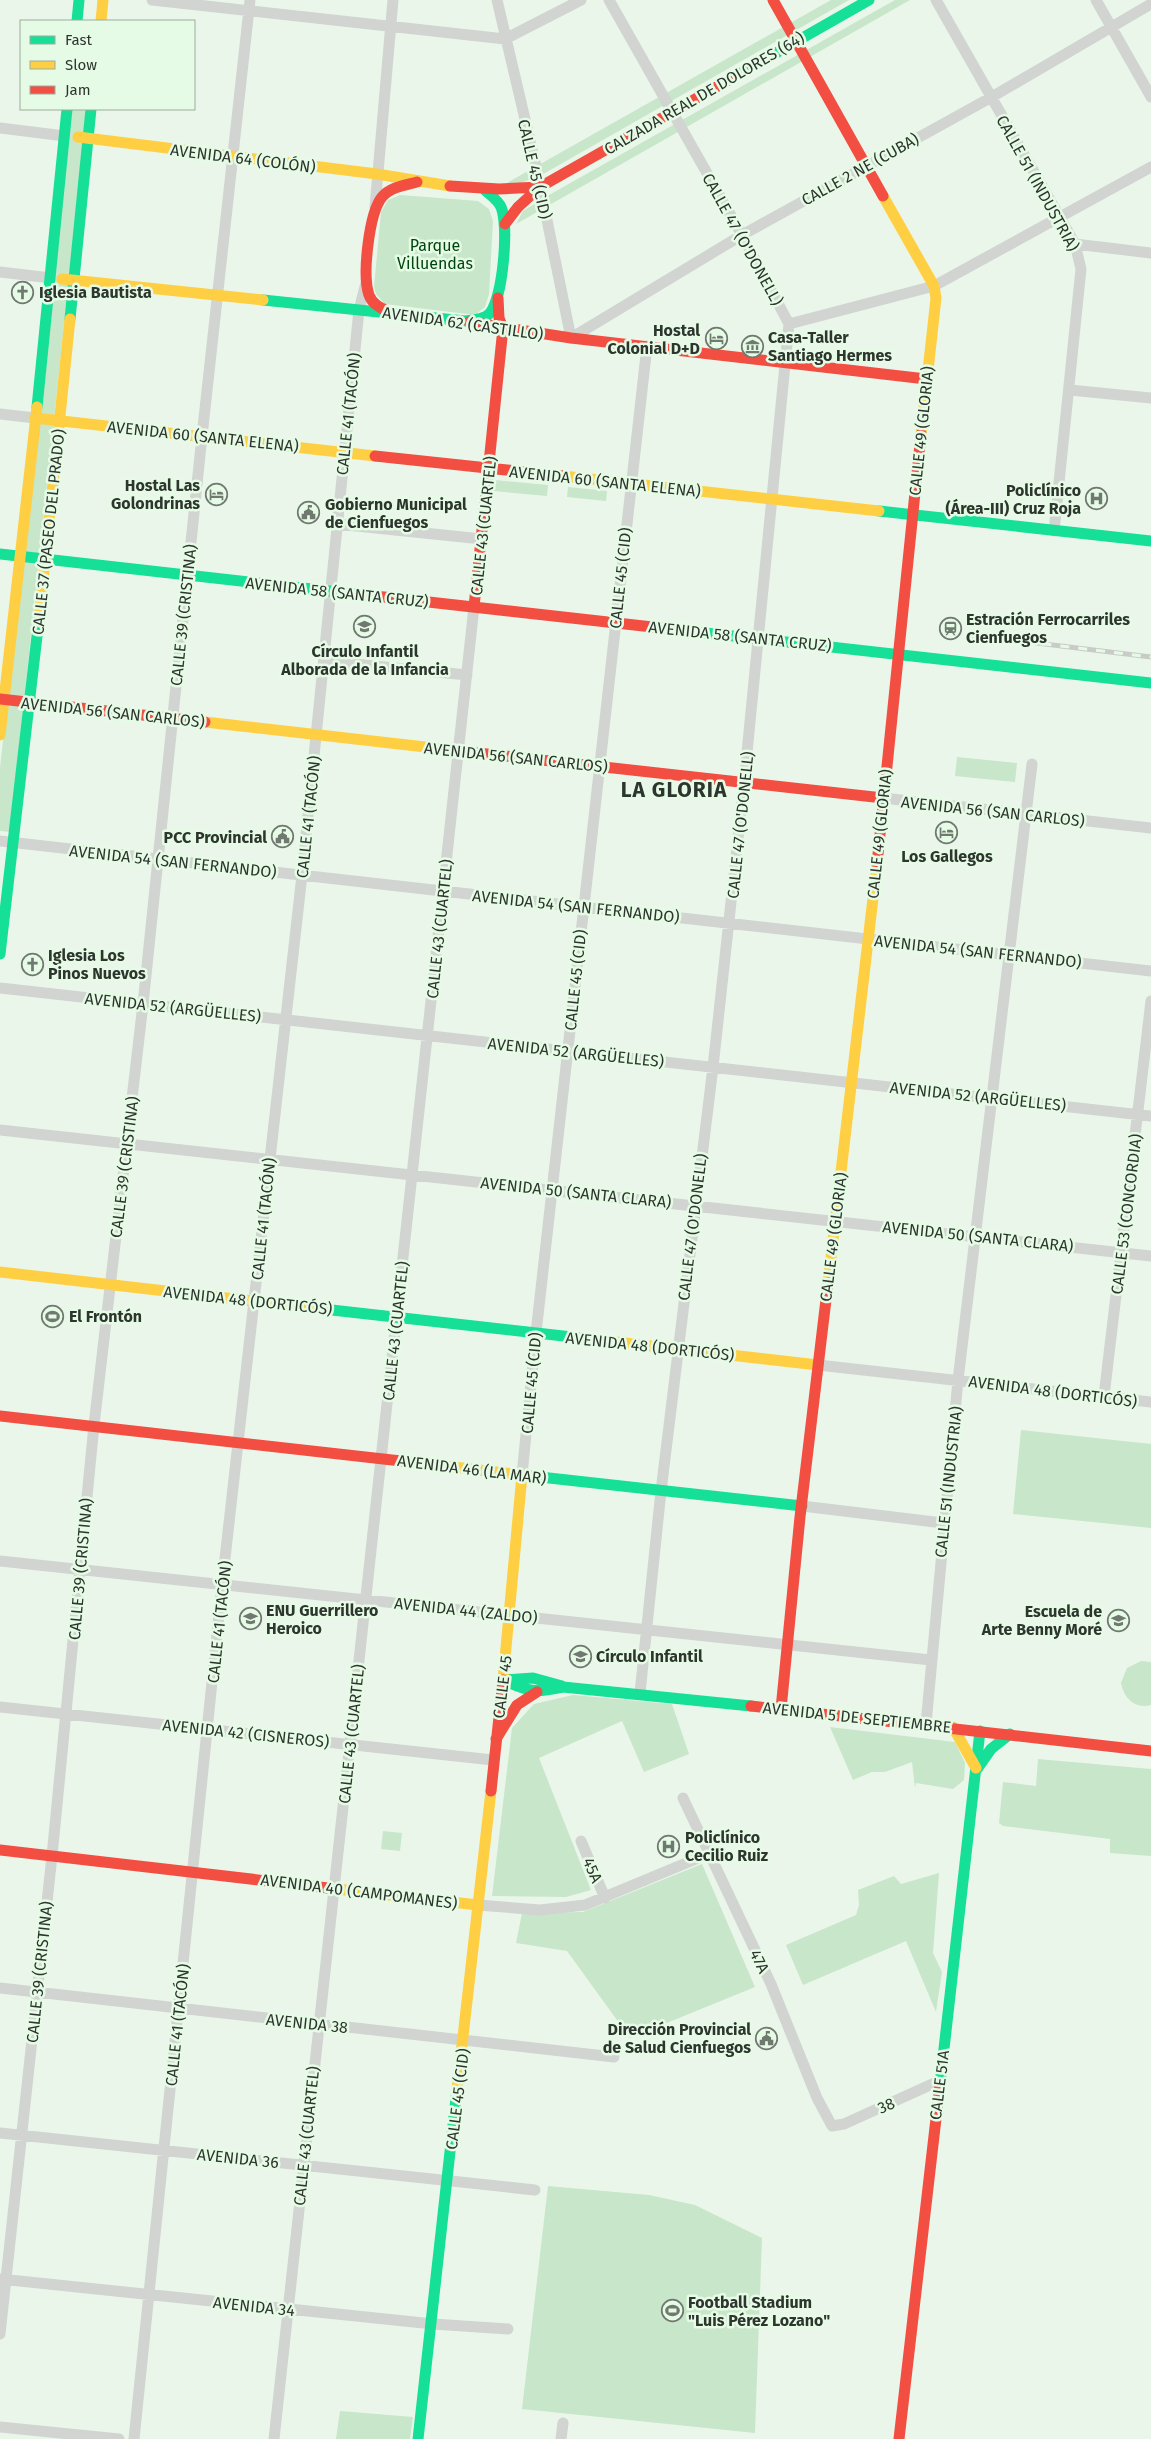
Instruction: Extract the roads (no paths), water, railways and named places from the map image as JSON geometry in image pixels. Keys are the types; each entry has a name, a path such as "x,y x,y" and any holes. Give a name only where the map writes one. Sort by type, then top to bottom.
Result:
{"main road":[{"path":"77,20 79,0"},
{"path":"101,20 103,0"},
{"name":"CALLE 49 (GLORIA)","path":"773,0 934,286 936,298 926,379 869,939 818,1365 786,1645 781,1709"},
{"name":"CALZADA REAL DE DOLORES (64)","path":"505,224 518,207 540,187 869,0"},
{"name":"CALLE 37 (PASEO DEL PRADO)","path":"0,735 2,700 21,556 68,110"},
{"name":"CALLE 37 (PASEO DEL PRADO)","path":"0,954 31,703 91,110"},
{"name":"AVENIDA 64 (COLÓN)","path":"65,136 377,174 417,182 485,190"},
{"path":"375,213 382,197 395,188 417,182"},
{"name":"CALZADA REAL DE DOLORES (64)","path":"485,190 540,187"},
{"path":"485,190 500,206 505,224"},
{"name":"CALLE 41 (TACÓN)","path":"367,282 375,213"},
{"name":"CALLE 43 (CUARTEL)","path":"474,607 502,328 499,318 498,298 505,224"},
{"name":"AVENIDA 62 (CASTILLO)","path":"51,278 389,312 465,321 571,338 926,379"},
{"path":"367,282 369,295 375,304 389,312"},
{"path":"465,321 479,320 491,312 498,298"},
{"name":"AVENIDA 60 (SANTA ELENA)","path":"35,418 1151,541"},
{"name":"AVENIDA 58 (SANTA CRUZ)","path":"0,554 1151,682"},
{"name":"AVENIDA 56 (SAN CARLOS)","path":"2,700 883,798"},
{"name":"AVENIDA 48 (DORTICÓS)","path":"0,1272 818,1365"},
{"name":"AVENIDA 46 (LA MAR)","path":"0,1416 802,1506"},
{"name":"CALLE 45 (CID)","path":"509,1615 522,1475"},
{"name":"CALLE 45","path":"493,1760 509,1615"},
{"path":"507,1640 518,1661 536,1677"},
{"name":"AVENIDA 5 DE SEPTIEMBRE","path":"503,1680 523,1676 536,1677 562,1687"},
{"path":"753,1706 773,1693 784,1676"},
{"path":"784,1676 794,1697 810,1712"},
{"name":"AVENIDA 5 DE SEPTIEMBRE","path":"503,1680 527,1691 537,1692 562,1687 640,1693 980,1730 1151,1751"},
{"path":"496,1739 512,1710 520,1700 537,1692"},
{"path":"953,1727 966,1747 976,1770"},
{"name":"CALLE 51A","path":"899,2439 980,1730"},
{"path":"976,1770 990,1749 1010,1734"},
{"name":"CALLE 45 (CID)","path":"418,2439 464,2040 493,1760"},
{"name":"AVENIDA 40 (CAMPOMANES)","path":"0,1850 478,1905"}],"street":[{"path":"152,0 250,5 390,27 505,39 581,0"},
{"name":"CALLE 41 (TACÓN)","path":"375,213 393,0"},
{"name":"CALLE 45 (CID)","path":"497,0 540,187 571,338"},
{"name":"CALLE 47 (O'DONELL)","path":"608,0 673,111 789,324 773,499 729,923 713,1067 694,1205 640,1693"},
{"name":"CALLE 51 (INDUSTRIA)","path":"936,0 1057,216 1075,244 1081,269 1054,531"},
{"path":"1096,0 1151,97"},
{"name":"CALLE 2 NE (CUBA)","path":"571,338 742,236 990,98 1151,4"},
{"name":"CALLE 39 (CRISTINA)","path":"0,2334 3,2279 52,1856 94,1426 143,1004 202,436 250,5"},
{"name":"AVENIDA 64 (COLÓN)","path":"0,128 65,136"},
{"path":"789,324 934,286 1057,216 1151,167"},
{"path":"1075,244 1151,253"},
{"name":"AVENIDA 62 (CASTILLO)","path":"0,272 51,278"},
{"name":"CALLE 41 (TACÓN)","path":"134,2439 222,1585 302,875 359,310 367,282"},
{"name":"CALLE 45 (CID)","path":"522,1475 567,1051 647,346"},
{"path":"1070,390 1151,398"},
{"name":"AVENIDA 60 (SANTA ELENA)","path":"0,414 35,418"},
{"path":"337,524 482,539"},
{"name":"CALLE 43 (CUARTEL)","path":"274,2439 474,607"},
{"path":"324,661 467,675"},
{"name":"CALLE 51 (INDUSTRIA)","path":"926,1724 943,1523 958,1380 1032,764"},
{"name":"AVENIDA 56 (SAN CARLOS)","path":"883,798 1151,828"},
{"name":"AVENIDA 54 (SAN FERNANDO)","path":"0,842 1151,971"},
{"name":"AVENIDA 52 (ARGÜELLES)","path":"0,988 1151,1116"},
{"name":"CALLE 53 (CONCORDIA)","path":"1104,1396 1151,1001"},
{"name":"AVENIDA 50 (SANTA CLARA)","path":"0,1130 1151,1256"},
{"name":"AVENIDA 48 (DORTICÓS)","path":"818,1365 1151,1402"},
{"name":"AVENIDA 46 (LA MAR)","path":"802,1506 943,1523"},
{"name":"AVENIDA 44 (ZALDO)","path":"0,1561 931,1660"},
{"name":"AVENIDA 42 (CISNEROS)","path":"0,1707 493,1760"},
{"name":"47A","path":"683,1798 771,1984 817,2098 832,2126"},
{"name":"45A","path":"581,1841 605,1898"},
{"name":"AVENIDA 40 (CAMPOMANES)","path":"478,1905 540,1910 585,1905 708,1854"},
{"name":"AVENIDA 38","path":"0,1988 614,2057"},
{"name":"38","path":"832,2126 844,2124 939,2081"},
{"name":"AVENIDA 36","path":"0,2133 535,2190"},
{"name":"AVENIDA 34","path":"3,2279 432,2324 508,2329"},
{"path":"561,2439 563,2423"},
{"path":"0,2427 119,2439"}],"railway":[{"path":"971,635 1151,657"}],"place":[{"name":"Iglesia Bautista","path":"23,292"},
{"name":"Hostal Colonial D+D","path":"716,339"},
{"name":"Casa-Taller Santiago Hermes","path":"752,346"},
{"name":"Hostal Las Golondrinas","path":"216,494"},
{"name":"Policlínico (Área-III) Cruz Roja","path":"1097,499"},
{"name":"Gobierno Municipal de Cienfuegos","path":"309,513"},
{"name":"Círculo Infantil Alborada de la Infancia","path":"365,627"},
{"name":"Estración Ferrocarriles Cienfuegos","path":"950,628"},
{"name":"Los Gallegos","path":"947,832"},
{"name":"PCC Provincial","path":"283,837"},
{"name":"Iglesia Los Pinos Nuevos","path":"32,964"},
{"name":"El Frontón","path":"53,1316"},
{"name":"ENU Guerrillero Heroico","path":"250,1619"},
{"name":"Escuela de Arte Benny Moré","path":"1118,1620"},
{"name":"Círculo Infantil","path":"580,1656"},
{"name":"Policlínico Cecilio Ruiz","path":"669,1846"},
{"name":"Dirección Provincial de Salud Cienfuegos","path":"767,2038"},
{"name":"Football Stadium \"Luis Pérez Lozano\"","path":"672,2311"}],"district":[{"name":"LA GLORIA","path":"674,790"}],"park label":[{"name":"Parque Villuendas","path":"435,254"}]}
